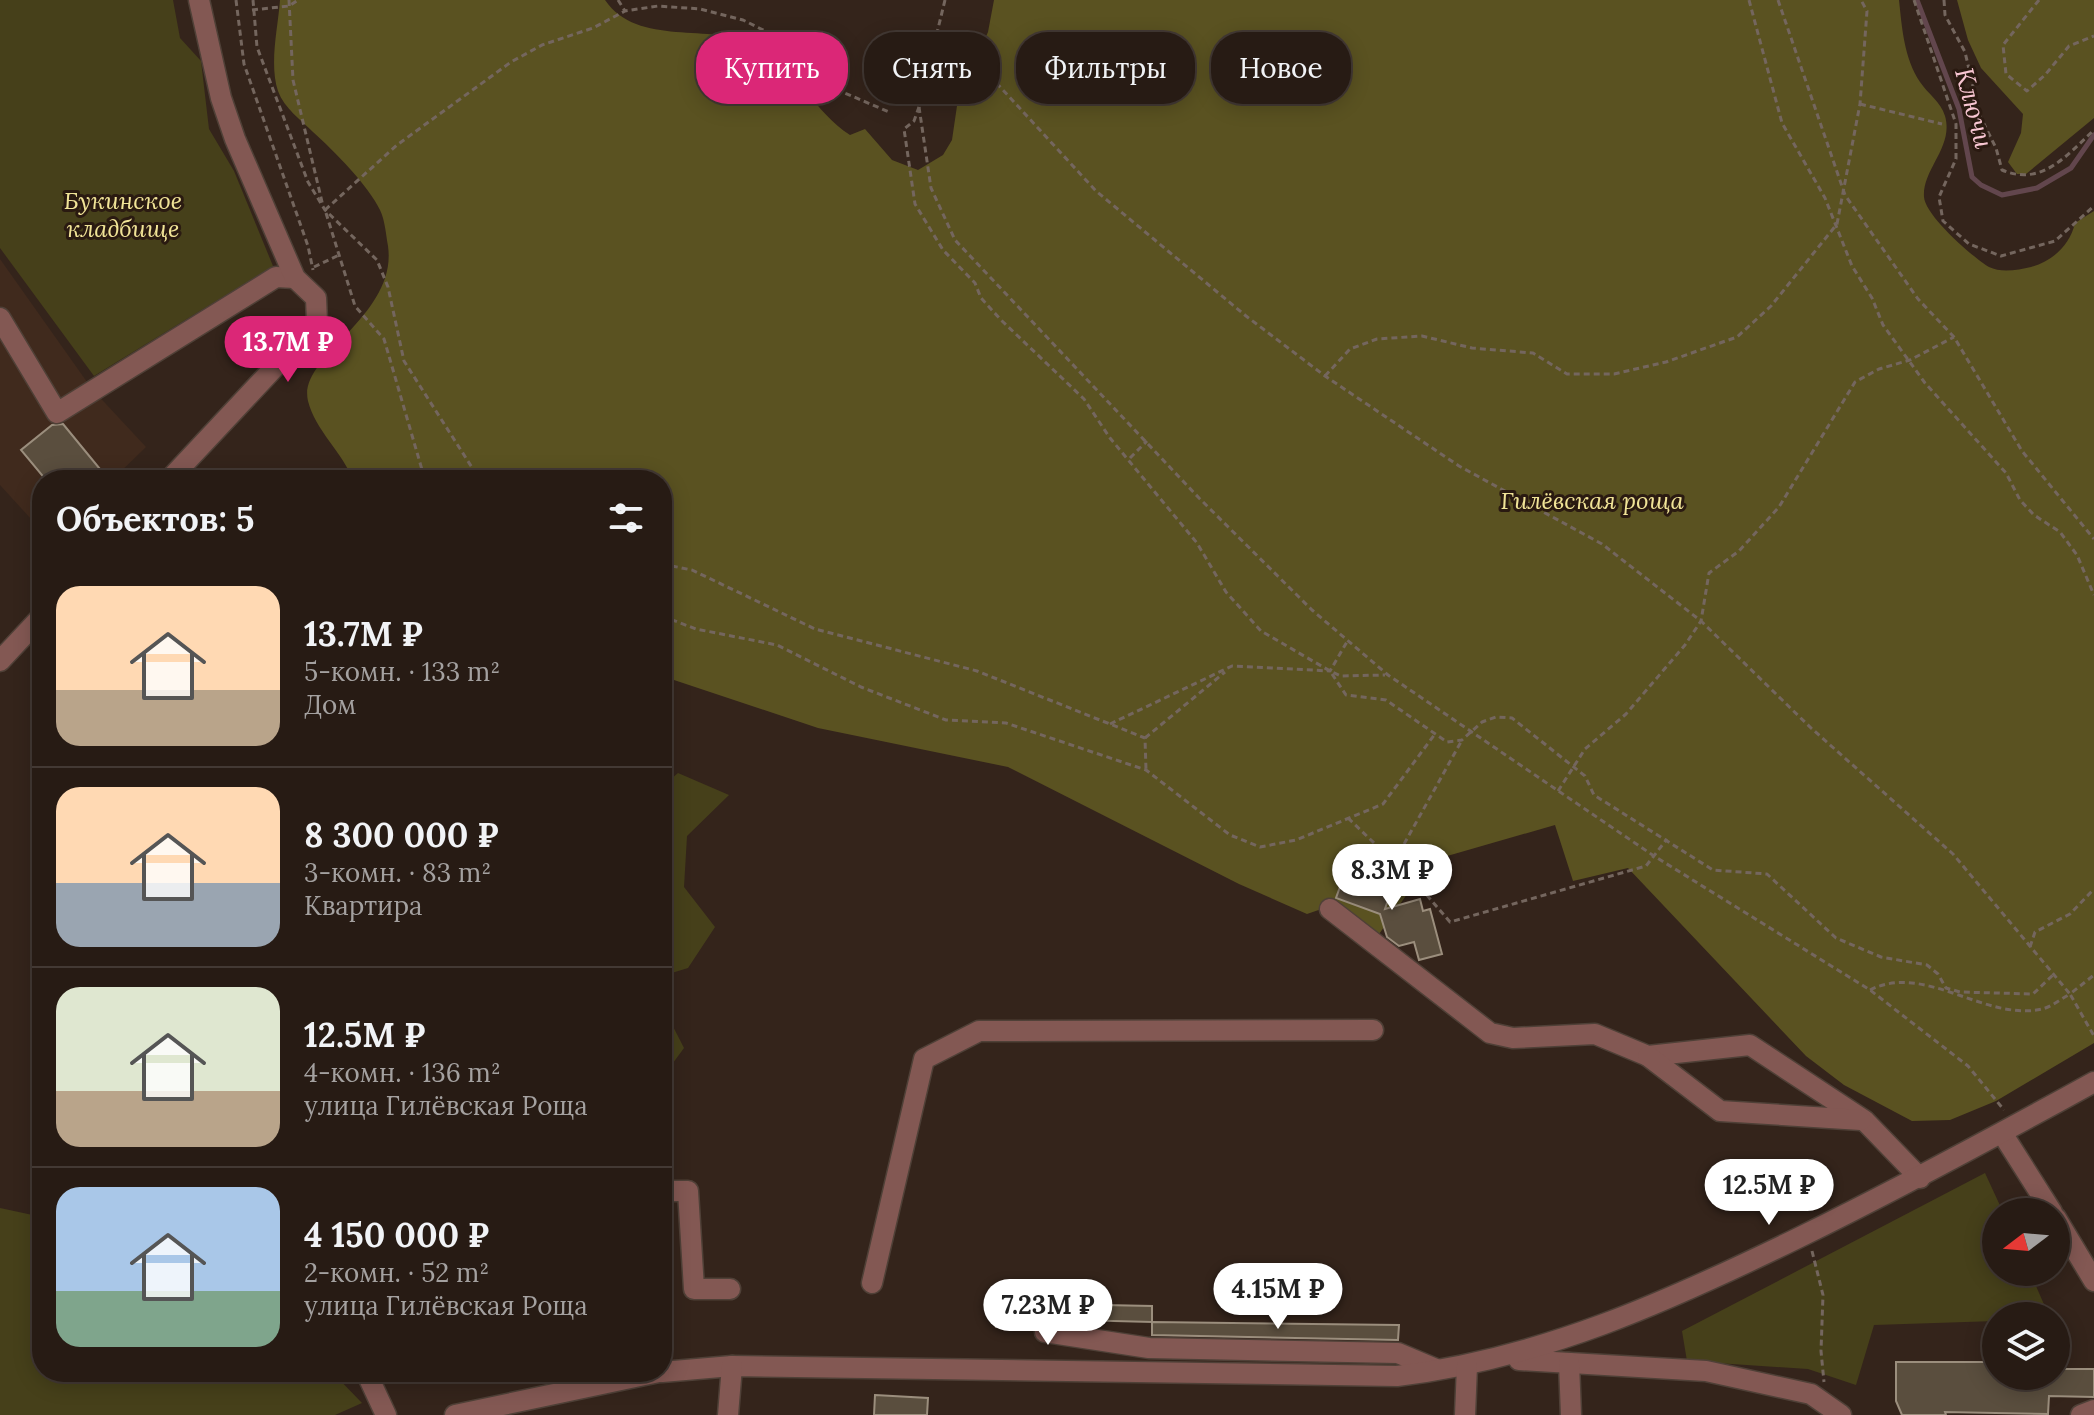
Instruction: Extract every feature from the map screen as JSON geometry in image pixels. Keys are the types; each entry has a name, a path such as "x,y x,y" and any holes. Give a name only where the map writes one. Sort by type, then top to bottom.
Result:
{"street":[{"path":"178,470 317,322 316,298 235,139 221,98 199,0"},
{"path":"0,318 57,413 276,277 304,273"},
{"path":"0,661 32,629"},
{"path":"1330,909 1490,1033 1527,1038 1595,1034 1648,1056 1720,1111 1864,1120"},
{"path":"872,1283 924,1059 979,1031 1373,1030"},
{"path":"1648,1056 1750,1045 1864,1120 1920,1178"},
{"path":"672,1371 732,1366 1397,1376 1467,1366 1592,1331 1808,1233 1920,1178 2094,1082"},
{"path":"2009,1129 2045,1198"},
{"path":"672,1191 688,1191 694,1289 730,1289"},
{"path":"2070,1241 2094,1281"},
{"path":"1045,1332 1149,1348 1398,1353 1440,1371"},
{"path":"1499,1358 1706,1371 1825,1407"},
{"path":"1569,1363 1571,1415"},
{"path":"728,1415 732,1366"},
{"path":"1465,1415 1467,1366"},
{"path":"371,1382 386,1415"},
{"path":"455,1415 613,1382"},
{"path":"2081,1415 2094,1410"}],"path":[{"path":"236,0 244,64 304,273 316,298"},
{"path":"253,0 257,47 308,182 325,210 377,260 388,287 404,361 474,470"},
{"path":"289,0 293,80 325,210 355,306 384,339 422,470"},
{"path":"252,10 289,6 298,0"},
{"path":"618,0 625,11"},
{"path":"940,32 945,0"},
{"path":"1749,0 1782,123 1837,224 1852,266 1872,298 1883,325 1925,383 2006,473 2020,500 2034,515 2060,532 2077,555 2094,595"},
{"path":"1778,0 1845,195 1918,299 1954,337 2022,451 2094,539"},
{"path":"1325,376 1350,349 1377,339 1422,336 1472,348 1533,353 1567,374 1614,374 1666,362 1737,337 1771,306 1837,224 1860,104 1867,11 1861,0"},
{"path":"1914,0 1956,124 1956,159 1939,197 1943,221 1969,244 2001,256 2055,241 2094,206"},
{"path":"1944,0 1945,15 1965,52 1980,116 1996,148 2002,170 2017,176 2038,173 2062,162 2094,130"},
{"path":"2039,0 2003,45 2006,74 2027,91 2069,46 2094,36"},
{"path":"325,210 397,145 511,62 542,45 593,28 625,11 658,6 700,9 743,20 775,36 840,91 889,112"},
{"path":"1000,87 1096,191 1246,316 1325,376 1459,466 1602,544 1701,621 1811,728 1953,854 2070,994 2094,1036"},
{"path":"920,104 914,121 904,129 915,204 943,250 975,283 981,298 1084,399 1110,438 1130,458 1197,543 1226,592 1261,631 1341,676 1388,675"},
{"path":"1860,104 1942,124"},
{"path":"919,107 931,188 955,240 1312,610 1388,675 1469,732 1654,856 1870,990 1968,1066 2009,1129"},
{"path":"304,273 339,255"},
{"path":"1558,791 1585,749 1626,714 1667,670 1701,621 1709,573 1739,551 1779,507 1855,382 1879,369 1910,360 1954,337"},
{"path":"1130,458 1147,441"},
{"path":"672,566 692,570 815,629 977,671 1145,738"},
{"path":"672,620 696,629 777,645 861,687 946,720 1006,723 1146,770 1230,835 1260,847 1296,840 1383,804 1435,734"},
{"path":"1330,671 1348,640"},
{"path":"1110,724 1232,666 1330,671"},
{"path":"1145,738 1232,666"},
{"path":"1330,671 1346,695 1386,700 1447,742 1462,740"},
{"path":"1389,857 1403,846 1469,732 1496,717 1512,718 1585,776 1594,795 1713,870 1767,874 1836,938 1881,957 1927,965 1938,974 1946,988 1960,992 2033,994 2053,975"},
{"path":"1145,738 1146,770"},
{"path":"1348,818 1450,922 1646,866 1667,839"},
{"path":"2030,947 2035,932 2070,914 2094,889"},
{"path":"1870,990 1894,981 2021,1011 2044,1009 2094,975"},
{"path":"1808,1233 1823,1295 1821,1351 1825,1407"}],"shaded area":[{"path":"0,259 92,389 146,447 122,470 32,470 32,520 0,485"}],"green space":[{"name":"Букинское кладбище","path":"0,0 173,0 180,38 201,61 209,129 234,171 273,266 94,376 0,248"},
{"name":"Гилёвская роща","path":"280,0 605,0 619,15 636,24 696,33 696,104 817,104 850,135 865,129 892,160 918,170 943,155 952,140 957,104 1000,104 1000,32 988,32 994,0 1899,0 1910,63 1945,116 1945,138 1928,177 1924,197 1926,205 1941,224 1989,267 2015,270 2031,267 2053,256 2065,245 2075,223 2094,211 2094,1043 1996,1101 1950,1120 1912,1121 1844,1085 1806,1056 1628,868 1573,881 1555,825 1416,865 1419,877 1377,937 1333,905 1307,914 1239,884 1008,767 818,728 672,679 672,470 348,470 312,412 308,401 309,384 317,368 378,294 387,271 388,246 384,223 375,200 340,158 289,108 275,80"},
{"path":"1957,0 2094,0 2094,118 2026,174 2017,174 2008,162 2021,133 2023,114 1981,68 1968,40"},
{"path":"678,773 729,795 687,836 684,887 715,927 688,968 672,973 672,778"},
{"path":"672,1025 684,1048 672,1064"},
{"path":"1985,1173 1997,1198 1982,1198 1982,1286 2036,1286 2043,1302 1982,1302 1982,1321 1874,1325 1856,1385 1808,1369 1687,1361 1682,1331"},
{"path":"0,1208 32,1215 32,1382 342,1382 362,1403 335,1415 0,1415"}],"building":[{"path":"63,424 101,470 38,470 21,450 52,425"},
{"path":"1348,865 1394,882 1385,909 1420,899 1423,911 1430,909 1442,954 1419,960 1414,942 1399,946 1387,937 1380,914 1336,898"},
{"path":"997,1303 1152,1306 1152,1322 1035,1319 1033,1328 996,1327"},
{"path":"1152,1322 1399,1325 1398,1340 1152,1335"},
{"path":"1896,1362 1982,1362 1982,1390 2070,1390 2070,1369 2094,1369 2094,1397 2049,1396 2048,1414 1945,1412 1946,1415 1902,1415 1896,1401"},
{"path":"875,1395 928,1398 927,1415 874,1415"}],"waterway":[{"name":"Ключи","path":"1917,0 1959,109 1972,177 1981,185 2002,195 2037,188 2071,168 2094,135"}]}
